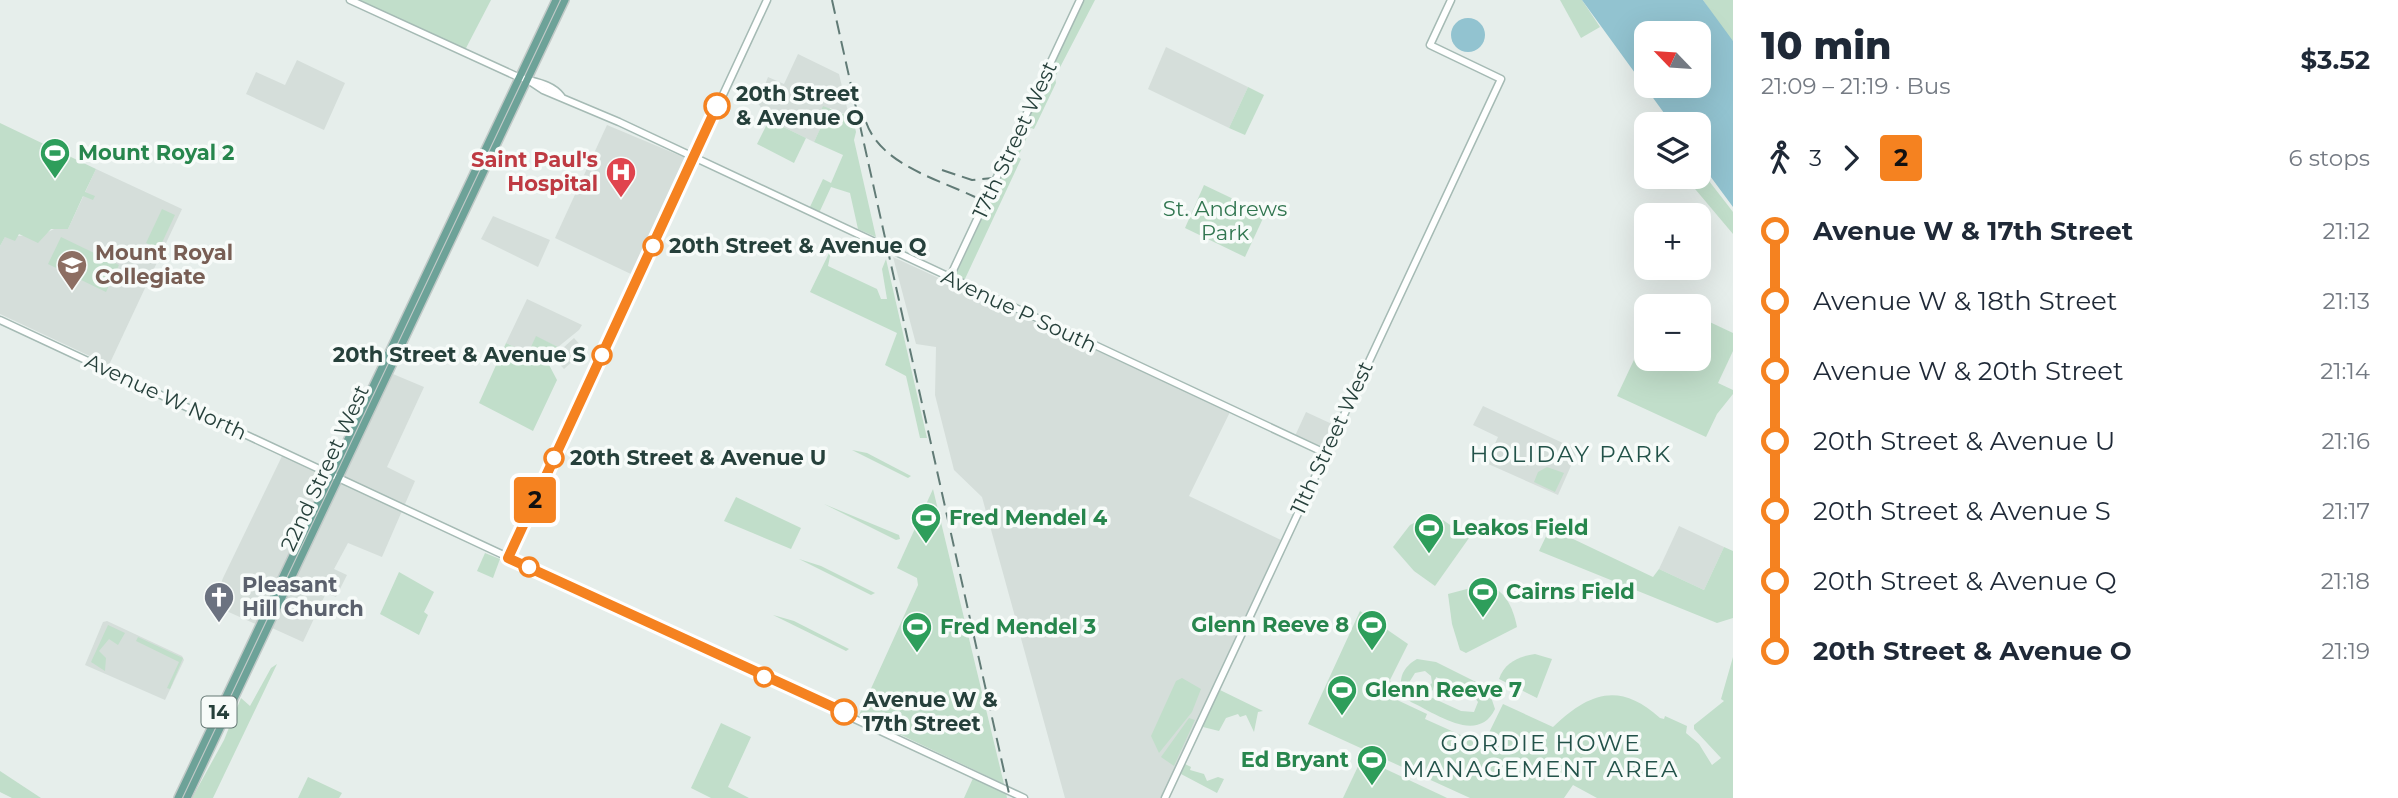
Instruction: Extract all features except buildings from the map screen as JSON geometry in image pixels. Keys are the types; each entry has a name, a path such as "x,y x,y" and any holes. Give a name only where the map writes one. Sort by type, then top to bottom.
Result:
{"main road":[{"name":"Avenue P South","path":"350,0 1325,453"},
{"name":"22nd Street West","path":"187,798 340,478 524,79 556,0"},
{"name":"22nd Street West","path":"178,798 332,474 565,0"},
{"path":"508,558 767,0"},
{"name":"17th Street West","path":"949,279 1080,0"},
{"name":"11th Street West","path":"1165,798 1501,79 1430,45 1451,0"},
{"name":"Avenue W North","path":"0,320 1024,798"}],"shaded area":[{"path":"1166,47 1248,87 1229,128 1148,89"},
{"path":"798,54 839,74 849,116 830,108 814,142 769,120 758,103 768,77 784,84"},
{"path":"297,60 345,83 324,130 246,94 256,72 285,85"},
{"name":"Saint Paul's Hospital","path":"607,125 688,159 633,275 555,238"},
{"name":"Mount Royal Collegiate","path":"96,169 182,209 109,365 0,314 0,246 5,237 44,234 56,228 68,229"},
{"name":"Saint Paul's Hospital","path":"493,216 550,240 538,267 481,239"},
{"path":"893,257 1230,412 1189,496 1281,540 1161,798 1065,798 982,497 954,470 935,395 936,347 916,344"},
{"path":"527,299 582,325 558,347 536,337 528,353 506,343"},
{"path":"574,338 585,350 564,369 553,357"},
{"path":"393,374 424,387 387,467 415,481 382,557 348,543 334,569 347,575 336,597 326,593 303,642 272,628"},
{"path":"1483,406 1578,450 1558,495 1486,463 1498,437 1473,425"},
{"path":"1306,412 1332,424 1322,447 1295,436"},
{"path":"284,452 332,474 260,626 213,605 223,578"},
{"path":"1679,526 1724,547 1704,590 1659,569"},
{"path":"107,621 182,656 184,660 165,700 85,665 103,622"}],"green space":[{"path":"359,0 491,0 465,50"},
{"path":"1084,0 1095,0 1055,77 1056,83 1034,129 1031,128 1018,157 1021,159 964,281 957,277 957,272"},
{"path":"1560,0 1582,0 1600,27 1581,38"},
{"path":"1703,0 1733,0 1733,41 1729,38"},
{"path":"1248,87 1264,95 1245,135 1229,128"},
{"path":"823,106 853,118 856,132 854,140 876,237 858,229 850,193 831,187 819,213 809,209 823,179 831,183 843,155 814,142 826,116 820,113"},
{"path":"769,120 806,138 794,163 757,144"},
{"path":"0,123 96,169 85,192 95,196 93,200 83,196 68,229 51,229 38,243 19,234 15,241 5,237 0,246"},
{"path":"1711,184 1733,212 1733,234 1711,208 1711,203 1707,203 1695,189 1711,189"},
{"name":"St. Andrews Park","path":"1204,185 1265,214 1245,257 1185,228"},
{"path":"162,209 175,215 159,249 146,243"},
{"path":"61,237 119,265 106,292 48,264"},
{"path":"832,247 828,266 877,289 881,299 887,299 882,269 886,259 927,438 920,438 906,376 885,365 897,333 810,292"},
{"name":"HOLIDAY PARK","path":"1711,323 1733,333 1733,351 1718,383 1733,390 1733,394 1717,414 1706,437 1617,396 1634,360 1634,371 1711,371"},
{"path":"536,336 558,347 548,363 557,380 533,431 479,403 506,343 528,353"},
{"path":"852,450 867,453 911,476 908,478"},
{"path":"1547,467 1564,473 1555,492 1534,482 1538,472"},
{"path":"933,489 1004,784 859,715 918,585 917,578 897,568"},
{"path":"736,497 801,528 791,549 724,521"},
{"path":"824,504 899,535 900,539 896,540"},
{"name":"Leakos Field","path":"1426,517 1443,520 1469,538 1435,586 1414,571 1393,547 1410,525"},
{"path":"1550,528 1653,577 1659,569 1704,590 1724,547 1733,551 1733,618 1717,623 1539,551"},
{"path":"485,553 500,559 493,578 477,571"},
{"path":"799,559 821,566 875,593 871,595"},
{"path":"399,572 434,592 424,612 428,615 419,635 380,614"},
{"name":"Cairns Field","path":"1482,585 1502,593 1513,612 1517,627 1466,653 1460,650 1452,624 1448,594"},
{"path":"1360,611 1408,644 1390,680 1395,699 1427,714 1425,719 1483,745 1503,704 1553,727 1566,715 1592,699 1618,696 1645,706 1660,718 1664,719 1665,716 1687,726 1686,733 1699,744 1712,765 1721,758 1694,729 1694,725 1724,701 1721,699 1733,657 1733,798 1597,798 1573,785 1564,798 1470,798 1308,724"},
{"path":"773,615 794,621 849,649 846,651"},
{"path":"108,625 125,633 118,645 109,639 99,651 106,658 105,671 91,662"},
{"path":"138,637 183,658 170,689 167,688 179,662 136,641"},
{"path":"1535,654 1552,659 1537,698 1499,679 1504,669 1513,661"},
{"path":"1417,659 1436,662 1488,688 1495,709 1478,725 1467,726 1444,719 1411,702 1403,690 1401,679 1411,663","holes":["1425,671 1431,676 1432,683 1422,693 1414,689 1410,681 1415,673","1436,677 1473,695 1478,702 1474,712 1461,711 1426,695 1433,690"]},
{"path":"277,664 213,798 192,798 224,740 241,698 250,706 271,668"},
{"path":"1182,678 1201,689 1192,712 1159,753 1151,736 1176,681"},
{"path":"1220,690 1263,711 1258,712 1254,732 1246,715 1240,717 1238,714 1226,718 1219,731 1203,727 1214,692"},
{"path":"1189,718 1195,720 1174,766 1161,757"},
{"path":"721,723 751,737 728,787 749,798 711,798 691,788"},
{"path":"1362,758 1443,796 1447,798 1343,798"},
{"path":"1185,764 1191,767 1190,770 1204,774 1207,781 1218,777 1224,779 1217,793 1181,774"},
{"path":"0,771 41,798 12,798 0,792"},
{"path":"974,776 1006,792 1007,798 964,798"},
{"path":"308,777 342,793 339,798 298,798"}],"water":[{"path":"1582,0 1703,0 1733,41 1733,207 1711,177 1711,112 1663,112 1653,98 1712,98 1712,21 1634,21 1634,72"},
{"path":"1468,18 1480,23 1485,35 1480,47 1468,52 1456,47 1451,35 1456,23"}],"railway":[{"path":"832,0 1010,798"},
{"path":"866,122 873,137 897,160 975,197"},
{"path":"942,170 972,180 993,178"}],"bus line":[{"name":"2","path":"717,106 508,558 844,712"}],"place":[{"name":"20th Street & Avenue O","path":"717,106"},
{"name":"Mount Royal 2","path":"55,180"},
{"name":"Saint Paul's Hospital","path":"621,199"},
{"name":"20th Street & Avenue Q","path":"653,246"},
{"name":"Mount Royal Collegiate","path":"72,292"},
{"name":"20th Street & Avenue S","path":"602,355"},
{"name":"20th Street & Avenue U","path":"554,458"},
{"name":"Fred Mendel 4","path":"926,545"},
{"name":"Leakos Field","path":"1429,555"},
{"name":"Cairns Field","path":"1483,619"},
{"name":"Pleasant Hill Church","path":"219,624"},
{"name":"Glenn Reeve 8","path":"1372,652"},
{"name":"Fred Mendel 3","path":"917,654"},
{"name":"Avenue W & 17th Street","path":"844,712"},
{"name":"Glenn Reeve 7","path":"1342,717"},
{"name":"Ed Bryant","path":"1372,787"}],"district":[{"name":"HOLIDAY PARK","path":"1571,454"},
{"name":"GORDIE HOWE MANAGEMENT AREA","path":"1541,756"}]}
